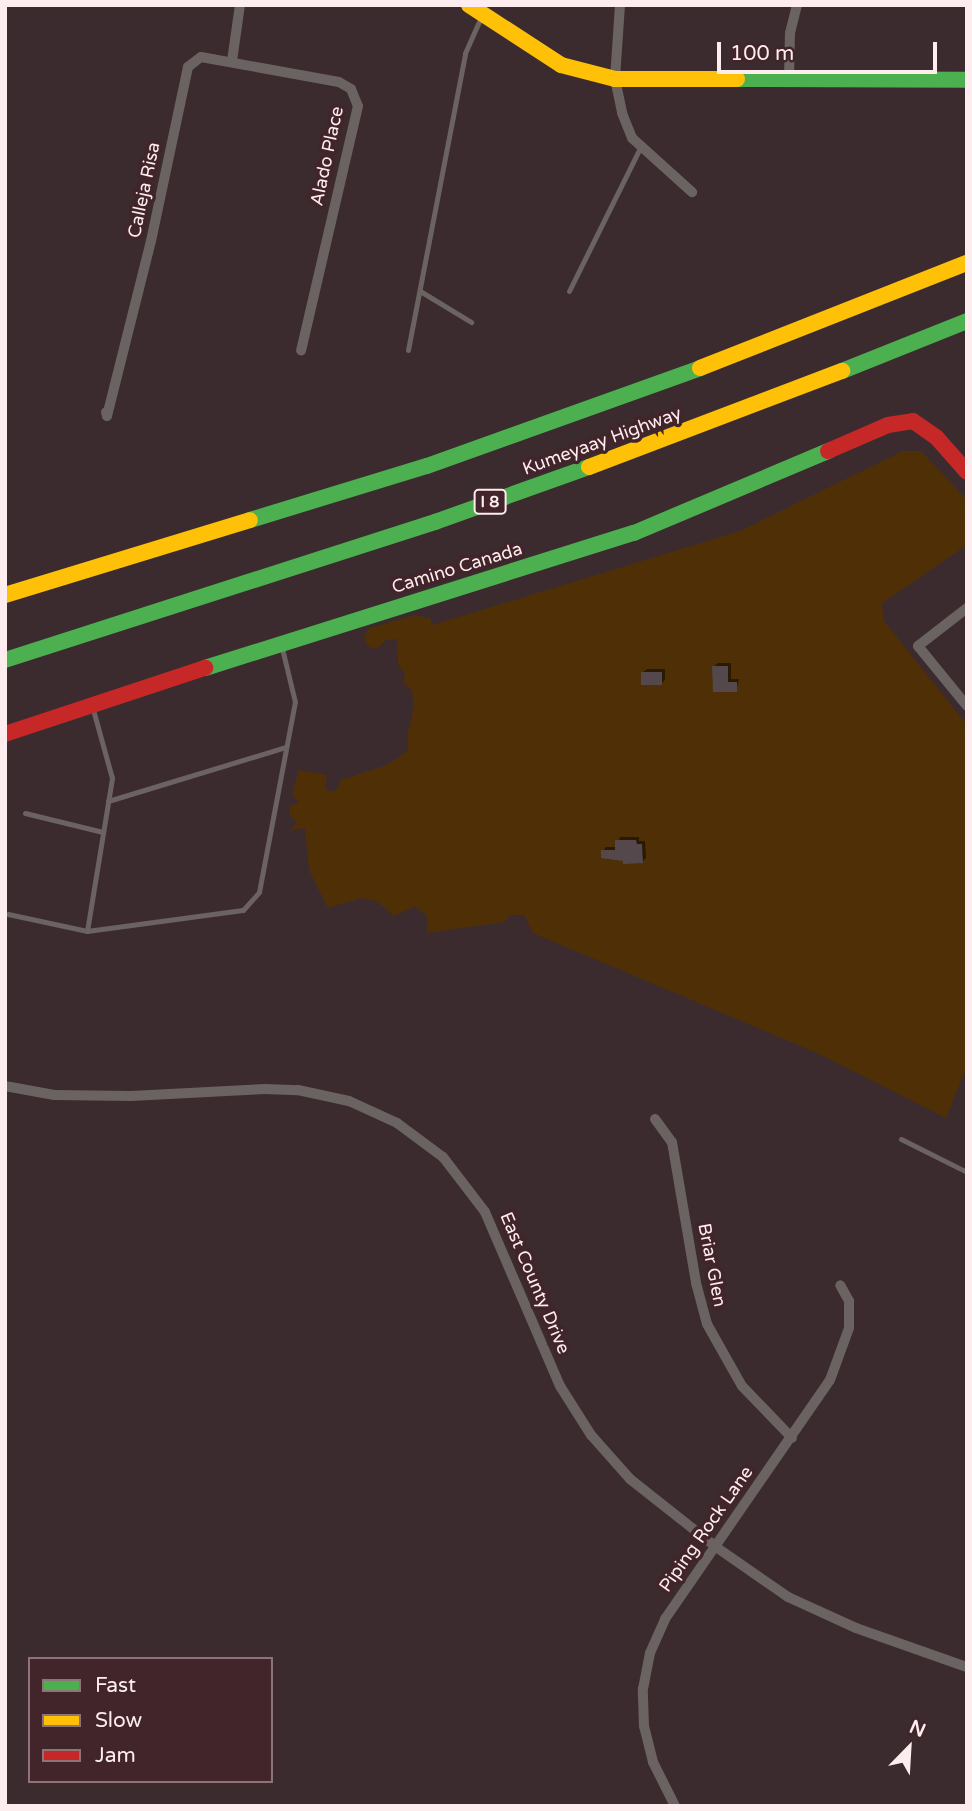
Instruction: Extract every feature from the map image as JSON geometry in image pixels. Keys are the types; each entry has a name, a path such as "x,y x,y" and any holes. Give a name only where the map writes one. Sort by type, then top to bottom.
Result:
{"main road":[{"path":"475,10 561,65 615,79 967,80"},
{"name":"Kumeyaay Highway","path":"5,595 427,466 705,366 967,263"},
{"name":"Kumeyaay Highway","path":"5,660 435,522 737,413 967,321"},
{"name":"Camino Canada","path":"5,734 281,643 634,533 888,425 912,421 937,438 967,472"}],"street":[{"path":"232,61 240,5"},
{"path":"620,5 615,79 621,113 632,138 692,191"},
{"path":"789,79 790,33 797,5"},
{"name":"Calleja Risa","path":"106,412 107,416 151,241 188,67 201,57 232,61"},
{"name":"Alado Place","path":"232,61 339,82 351,89 358,106 301,351"},
{"path":"967,608 918,646 967,706"},
{"name":"East County Drive","path":"5,1086 54,1095 118,1096 298,1090 349,1101 397,1123 443,1157 485,1212 560,1386 591,1435 649,1497 764,1581 812,1609 966,1666"},
{"name":"Briar Glen","path":"654,1119 672,1142 696,1283 707,1324 741,1386 792,1438"},
{"name":"Piping Rock Lane","path":"676,1806 660,1779 647,1744 643,1708 646,1671 665,1619 826,1388 845,1346 850,1314 849,1301 840,1285"}],"lane":[{"path":"408,351 475,10"},
{"path":"569,291 640,146"},
{"path":"420,291 471,321"},
{"path":"8,914 87,931 243,910 258,892 295,702 281,643"},
{"path":"87,931 112,778 91,704"},
{"path":"108,801 286,747"},
{"path":"25,814 103,832"},
{"path":"901,1139 967,1172"}],"shaded area":[{"path":"903,451 921,451 967,500 967,545 882,603 884,621 967,725 967,1066 946,1118 817,1053 533,933 524,915 509,915 505,922 427,933 427,916 415,906 394,916 378,902 361,898 328,908 309,870 305,828 290,830 297,822 289,815 290,806 299,802 292,795 299,770 327,775 325,789 335,792 341,780 387,765 408,751 408,732 414,707 412,690 403,683 405,674 398,664 397,639 386,640 376,649 367,646 364,636 370,628 415,615 431,619 431,625 436,624 740,531"}],"building":[{"path":"712,666 728,666 728,682 737,682 737,692 713,692"},
{"path":"641,672 662,672 662,685 641,685"},
{"path":"615,840 636,840 637,844 642,844 643,863 623,864 623,861 601,858 601,850 615,850"}],"traffic: fast":[{"path":"737,79 967,80"},
{"path":"842,371 967,321"},
{"path":"250,520 427,466 700,368"},
{"path":"205,668 634,533 828,451"},
{"path":"5,660 435,522 589,467"}],"traffic: slow":[{"path":"469,5 561,65 615,79 737,79"},
{"path":"700,368 967,263"},
{"path":"589,467 842,371"},
{"path":"5,595 250,520"}],"traffic: jam":[{"path":"828,451 888,425 913,421 937,438 967,472"},
{"path":"5,734 205,668"}]}
